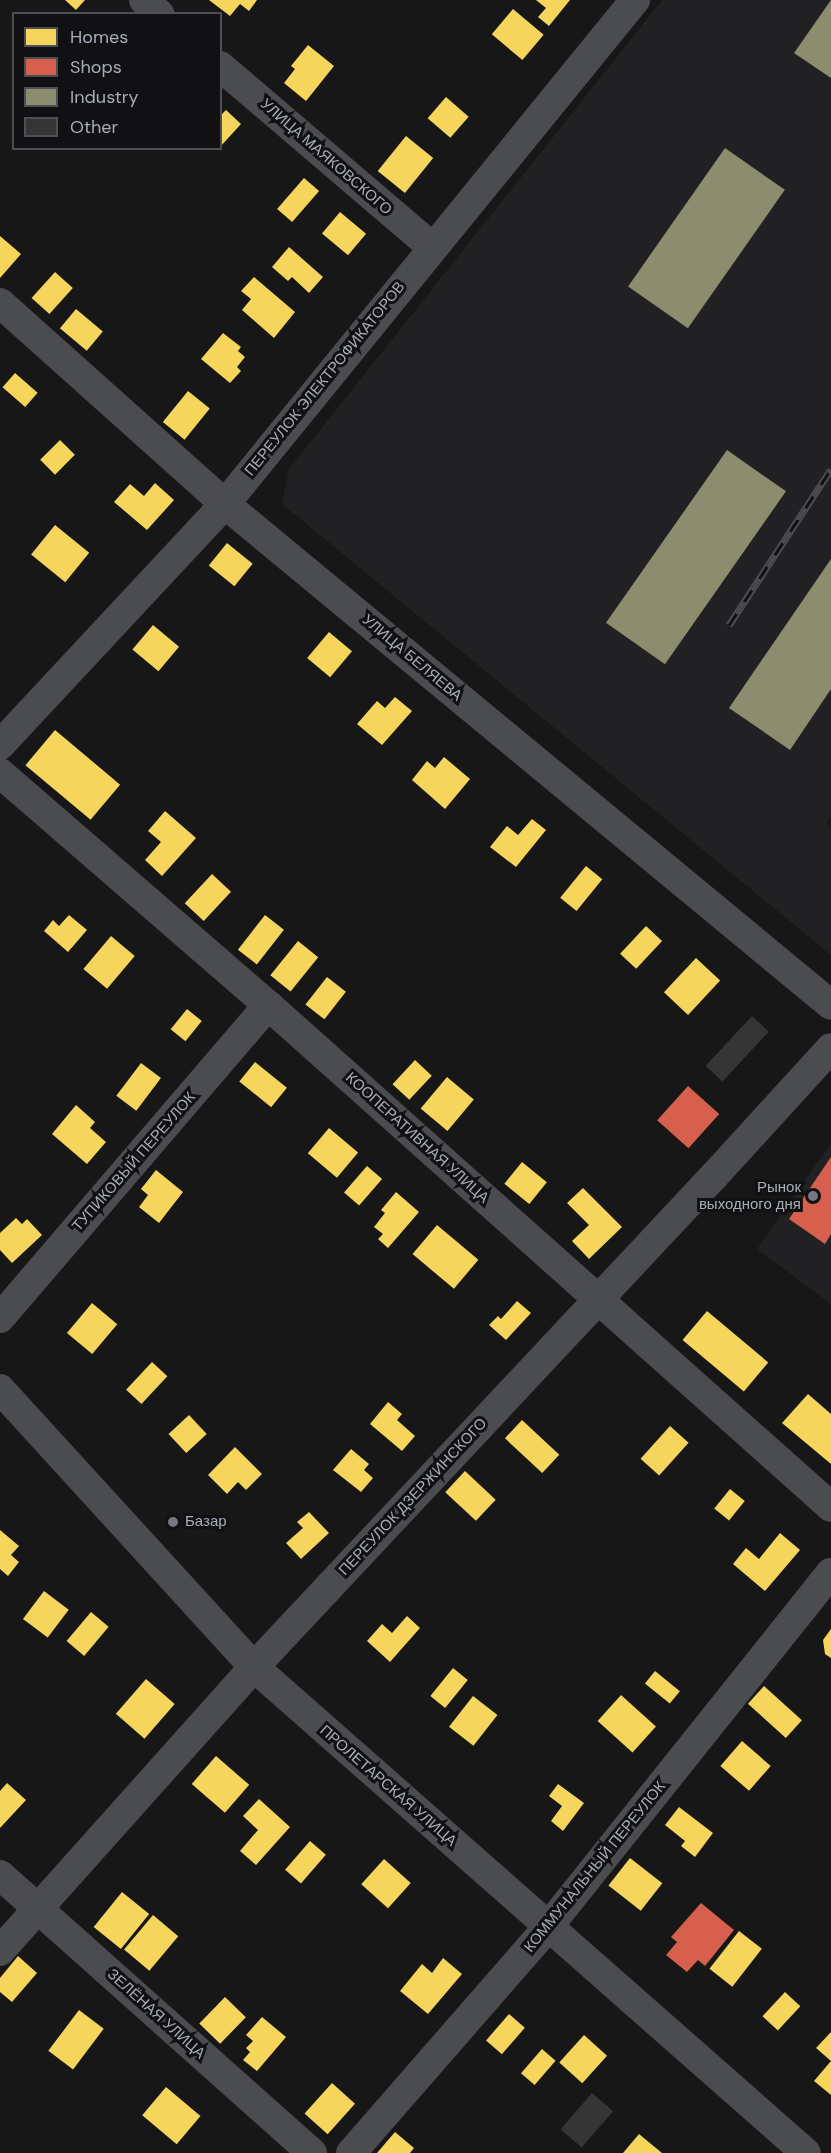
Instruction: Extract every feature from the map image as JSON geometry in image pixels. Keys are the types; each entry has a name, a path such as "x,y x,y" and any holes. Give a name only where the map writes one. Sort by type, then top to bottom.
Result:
{"street":[{"path":"144,0 157,12"},
{"name":"ПЕРЕУЛОК ЭЛЕКТРОФИКАТОРОВ","path":"0,745 225,504 634,1"},
{"name":"УЛИЦА МАЯКОВСКОГО","path":"222,68 432,247"},
{"name":"УЛИЦА БЕЛЯЕВА","path":"0,303 225,504 831,1005"},
{"name":"КООПЕРАТИВНАЯ УЛИЦА","path":"0,773 268,1005 831,1507"},
{"name":"ТУПИКОВЫЙ ПЕРЕУЛОК","path":"0,1318 268,1005"},
{"name":"ПЕРЕУЛОК ДЗЕРЖИНСКОГО","path":"0,1951 254,1667 600,1299 831,1048"},
{"name":"ПРОЛЕТАРСКАЯ УЛИЦА","path":"0,1389 254,1667 806,2153"},
{"name":"КОММУНАЛЬНЫЙ ПЕРЕУЛОК","path":"351,2153 548,1927 831,1573"},
{"name":"ЗЕЛЁНАЯ УЛИЦА","path":"0,1875 312,2153"}],"shaded area":[{"path":"662,0 831,0 831,817 827,823 831,831 831,955 282,504 289,469"},
{"name":"Рынок выходного дня","path":"831,1143 831,1304 757,1249"}],"building: Homes":[{"path":"65,0 85,0 76,10"},
{"path":"209,0 257,0 249,11 240,4 230,16"},
{"path":"536,0 570,0 549,26 538,17 546,8"},
{"path":"513,9 544,35 522,60 492,34"},
{"path":"308,45 334,66 306,101 284,83 295,69 291,66"},
{"path":"446,97 469,117 450,138 428,118"},
{"path":"226,110 241,124 222,145 222,114"},
{"path":"406,136 433,158 405,193 378,171"},
{"path":"304,178 319,191 292,222 277,209"},
{"path":"340,212 366,234 348,255 322,233"},
{"path":"0,236 21,254 0,278"},
{"path":"289,247 323,277 309,293 292,277 288,281 272,267"},
{"path":"55,272 73,288 49,314 32,298"},
{"path":"254,277 295,312 274,338 242,310 251,299 241,291"},
{"path":"76,309 103,331 87,351 60,328"},
{"path":"223,333 241,347 238,351 245,357 237,367 241,371 230,383 201,359"},
{"path":"15,373 38,393 25,407 3,387"},
{"path":"188,391 210,409 185,440 163,422"},
{"path":"60,440 75,455 55,475 40,460"},
{"path":"155,483 174,500 147,530 114,502 130,484 144,496"},
{"path":"55,525 89,553 65,582 31,555"},
{"path":"227,543 253,564 234,586 209,566"},
{"path":"153,625 179,647 158,671 132,650"},
{"path":"329,632 352,651 330,677 307,658"},
{"path":"395,697 412,711 382,745 357,724 377,701 385,708"},
{"path":"55,730 120,785 91,820 25,765"},
{"path":"444,757 470,779 445,809 412,780 427,761 435,768"},
{"path":"165,811 196,838 162,876 145,860 161,842 148,831"},
{"path":"532,819 546,830 516,867 490,847 507,826 518,835"},
{"path":"586,866 602,879 577,911 560,898"},
{"path":"212,874 231,892 204,921 185,903"},
{"path":"69,915 87,930 68,952 44,931 53,920 59,926"},
{"path":"265,915 284,930 257,964 238,950"},
{"path":"646,926 662,941 636,969 620,954"},
{"path":"111,936 135,956 107,989 83,969"},
{"path":"298,941 318,957 291,992 270,975"},
{"path":"696,958 720,981 688,1015 664,992"},
{"path":"327,977 346,992 324,1019 305,1005"},
{"path":"187,1009 202,1021 185,1041 171,1029"},
{"path":"415,1060 432,1076 409,1100 392,1084"},
{"path":"255,1062 287,1088 271,1107 239,1081"},
{"path":"141,1063 161,1078 136,1111 116,1096"},
{"path":"447,1077 474,1099 447,1131 421,1108"},
{"path":"76,1105 95,1122 90,1128 106,1142 87,1164 52,1134"},
{"path":"329,1128 358,1152 337,1178 308,1153"},
{"path":"522,1162 547,1182 529,1204 504,1184"},
{"path":"367,1166 382,1179 359,1206 344,1192"},
{"path":"156,1170 183,1192 159,1223 139,1207 148,1195 141,1189"},
{"path":"583,1188 622,1227 589,1259 572,1241 589,1225 567,1203"},
{"path":"396,1192 419,1212 388,1248 378,1239 383,1234 374,1227 385,1213 381,1210"},
{"path":"16,1218 22,1224 27,1219 42,1235 12,1263 0,1250 0,1233"},
{"path":"437,1225 478,1260 454,1289 413,1254"},
{"path":"517,1301 531,1313 506,1340 489,1325 498,1316 501,1319"},
{"path":"92,1303 117,1324 92,1354 67,1333"},
{"path":"707,1311 768,1362 744,1392 683,1340"},
{"path":"152,1362 167,1376 141,1404 126,1390"},
{"path":"808,1394 831,1414 831,1464 782,1423"},
{"path":"388,1402 402,1414 397,1420 415,1436 402,1451 370,1424"},
{"path":"189,1415 207,1434 186,1453 169,1434"},
{"path":"522,1420 559,1455 542,1473 505,1438"},
{"path":"670,1426 689,1443 659,1475 641,1459"},
{"path":"235,1447 262,1474 246,1490 238,1482 227,1494 208,1475"},
{"path":"351,1449 369,1464 364,1470 373,1478 361,1492 333,1470"},
{"path":"465,1471 496,1500 476,1521 445,1492"},
{"path":"730,1489 745,1501 729,1520 714,1508"},
{"path":"309,1512 329,1533 301,1559 286,1543 303,1528 297,1522"},
{"path":"0,1530 19,1546 11,1555 19,1562 8,1576 0,1569"},
{"path":"780,1533 800,1550 765,1591 733,1564 746,1548 759,1559"},
{"path":"44,1591 69,1610 48,1638 23,1619"},
{"path":"91,1612 109,1627 84,1656 67,1641"},
{"path":"407,1616 420,1628 390,1662 367,1641 382,1624 392,1633"},
{"path":"831,1629 831,1658 825,1654 823,1640"},
{"path":"453,1668 468,1680 445,1708 430,1696"},
{"path":"655,1671 680,1691 670,1704 645,1683"},
{"path":"146,1679 175,1704 145,1739 116,1714"},
{"path":"764,1686 802,1720 786,1738 748,1704"},
{"path":"621,1695 656,1726 633,1752 598,1721"},
{"path":"473,1696 497,1715 473,1746 449,1727"},
{"path":"742,1741 771,1766 749,1791 720,1766"},
{"path":"216,1756 249,1785 225,1813 192,1784"},
{"path":"7,1783 26,1800 0,1828 0,1791"},
{"path":"558,1784 584,1803 563,1831 551,1821 562,1806 549,1796"},
{"path":"259,1799 290,1827 256,1865 240,1851 258,1830 243,1816"},
{"path":"679,1807 713,1833 695,1857 681,1846 685,1841 665,1825"},
{"path":"310,1841 326,1855 301,1883 285,1870"},
{"path":"630,1858 662,1883 641,1911 608,1886"},
{"path":"384,1859 411,1883 388,1908 361,1884"},
{"path":"122,1892 149,1914 121,1949 94,1927"},
{"path":"153,1915 178,1936 149,1971 124,1949"},
{"path":"739,1931 762,1949 732,1987 709,1969"},
{"path":"18,1956 37,1973 12,2002 0,1992 0,1978"},
{"path":"443,1958 462,1974 428,2014 400,1991 422,1964 432,1973"},
{"path":"785,1992 800,2006 778,2030 762,2016"},
{"path":"225,1997 246,2017 220,2044 199,2024"},
{"path":"79,2010 104,2029 73,2069 48,2051"},
{"path":"509,2014 525,2028 502,2054 486,2040"},
{"path":"262,2017 286,2037 257,2071 243,2060 250,2052 246,2048 253,2041 246,2035"},
{"path":"831,2032 831,2061 816,2048"},
{"path":"584,2035 607,2056 582,2083 559,2062"},
{"path":"542,2049 556,2061 535,2085 521,2073"},
{"path":"831,2061 831,2095 814,2081"},
{"path":"332,2083 355,2104 328,2134 305,2113"},
{"path":"166,2087 200,2116 177,2144 142,2115"},
{"path":"395,2132 414,2148 410,2153 377,2153"},
{"path":"639,2134 662,2153 623,2153"}],"building: Shops":[{"path":"688,1086 719,1114 688,1148 657,1120"},
{"path":"831,1157 831,1234 825,1244 789,1219"},
{"path":"701,1903 734,1930 705,1966 698,1960 687,1972 666,1955 677,1942 671,1937"}],"building: Industry":[{"path":"831,0 831,78 794,53"},
{"path":"725,148 785,190 688,328 628,286"},
{"path":"727,450 786,491 665,664 606,623"},
{"path":"831,559 831,689 790,750 729,708"}],"building: Other":[{"path":"752,1016 769,1032 722,1081 706,1066"},
{"path":"592,2093 613,2111 582,2148 561,2129"}],"railway":[{"path":"729,625 831,469"}],"place":[{"name":"Рынок выходного дня","path":"813,1196"},
{"name":"Базар","path":"173,1522"}]}
